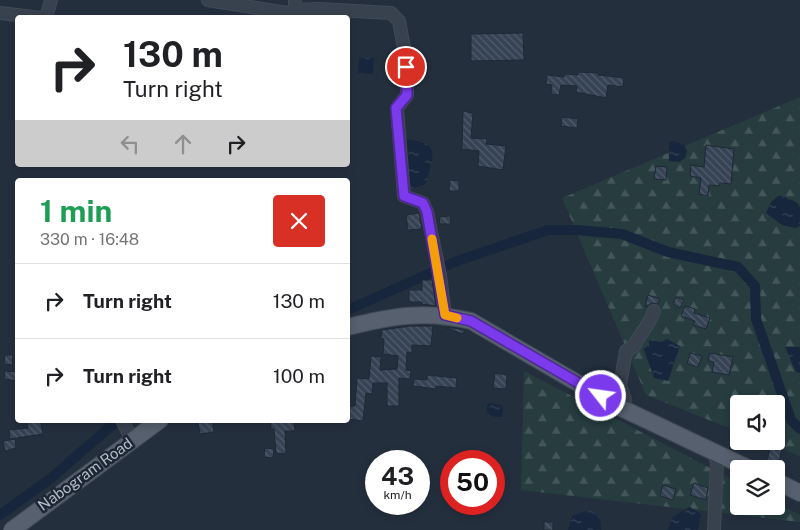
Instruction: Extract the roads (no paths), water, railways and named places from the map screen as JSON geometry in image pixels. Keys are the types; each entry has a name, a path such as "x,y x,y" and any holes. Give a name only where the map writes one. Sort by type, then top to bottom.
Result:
{"main road":[{"path":"350,326 389,316 445,315 471,321 622,408 732,460"},
{"name":"Nabogram Road","path":"12,530 126,429 149,423"},
{"path":"785,486 800,493"}],"street":[{"path":"47,15 51,0"},
{"path":"208,0 287,12 295,5 318,9 391,13 399,21 404,48 407,86 407,95 396,108 404,196 423,203 440,275 445,315"},
{"path":"0,13 16,15"},
{"path":"622,408 625,400 620,385 626,351 634,346 635,340 641,335 654,311"},
{"path":"713,451 717,462 714,530"}],"water":[{"path":"359,57 374,58 373,74 358,73"},
{"path":"406,139 425,143 432,151 427,181 424,185 411,189 406,183"},
{"path":"674,141 684,145 687,151 685,158 679,162 669,161 669,142"},
{"path":"778,196 786,196 800,205 800,226 795,228 782,225 766,213 771,202"},
{"path":"667,339 680,346 668,381 654,378 643,347 649,346 649,340 662,342"},
{"path":"785,347 800,347 800,373 796,372"},
{"path":"488,403 501,405 503,409 502,417 495,417 488,413"},
{"path":"690,507 701,514 698,530 668,530 672,517"},
{"path":"586,511 593,511 601,522 601,530 568,530 572,516"}],"waterway":[{"path":"350,309 457,261 548,230 576,230 622,234 668,252 738,267 755,286 756,319 791,420 800,429"},
{"path":"0,515 50,479 115,423"}]}
